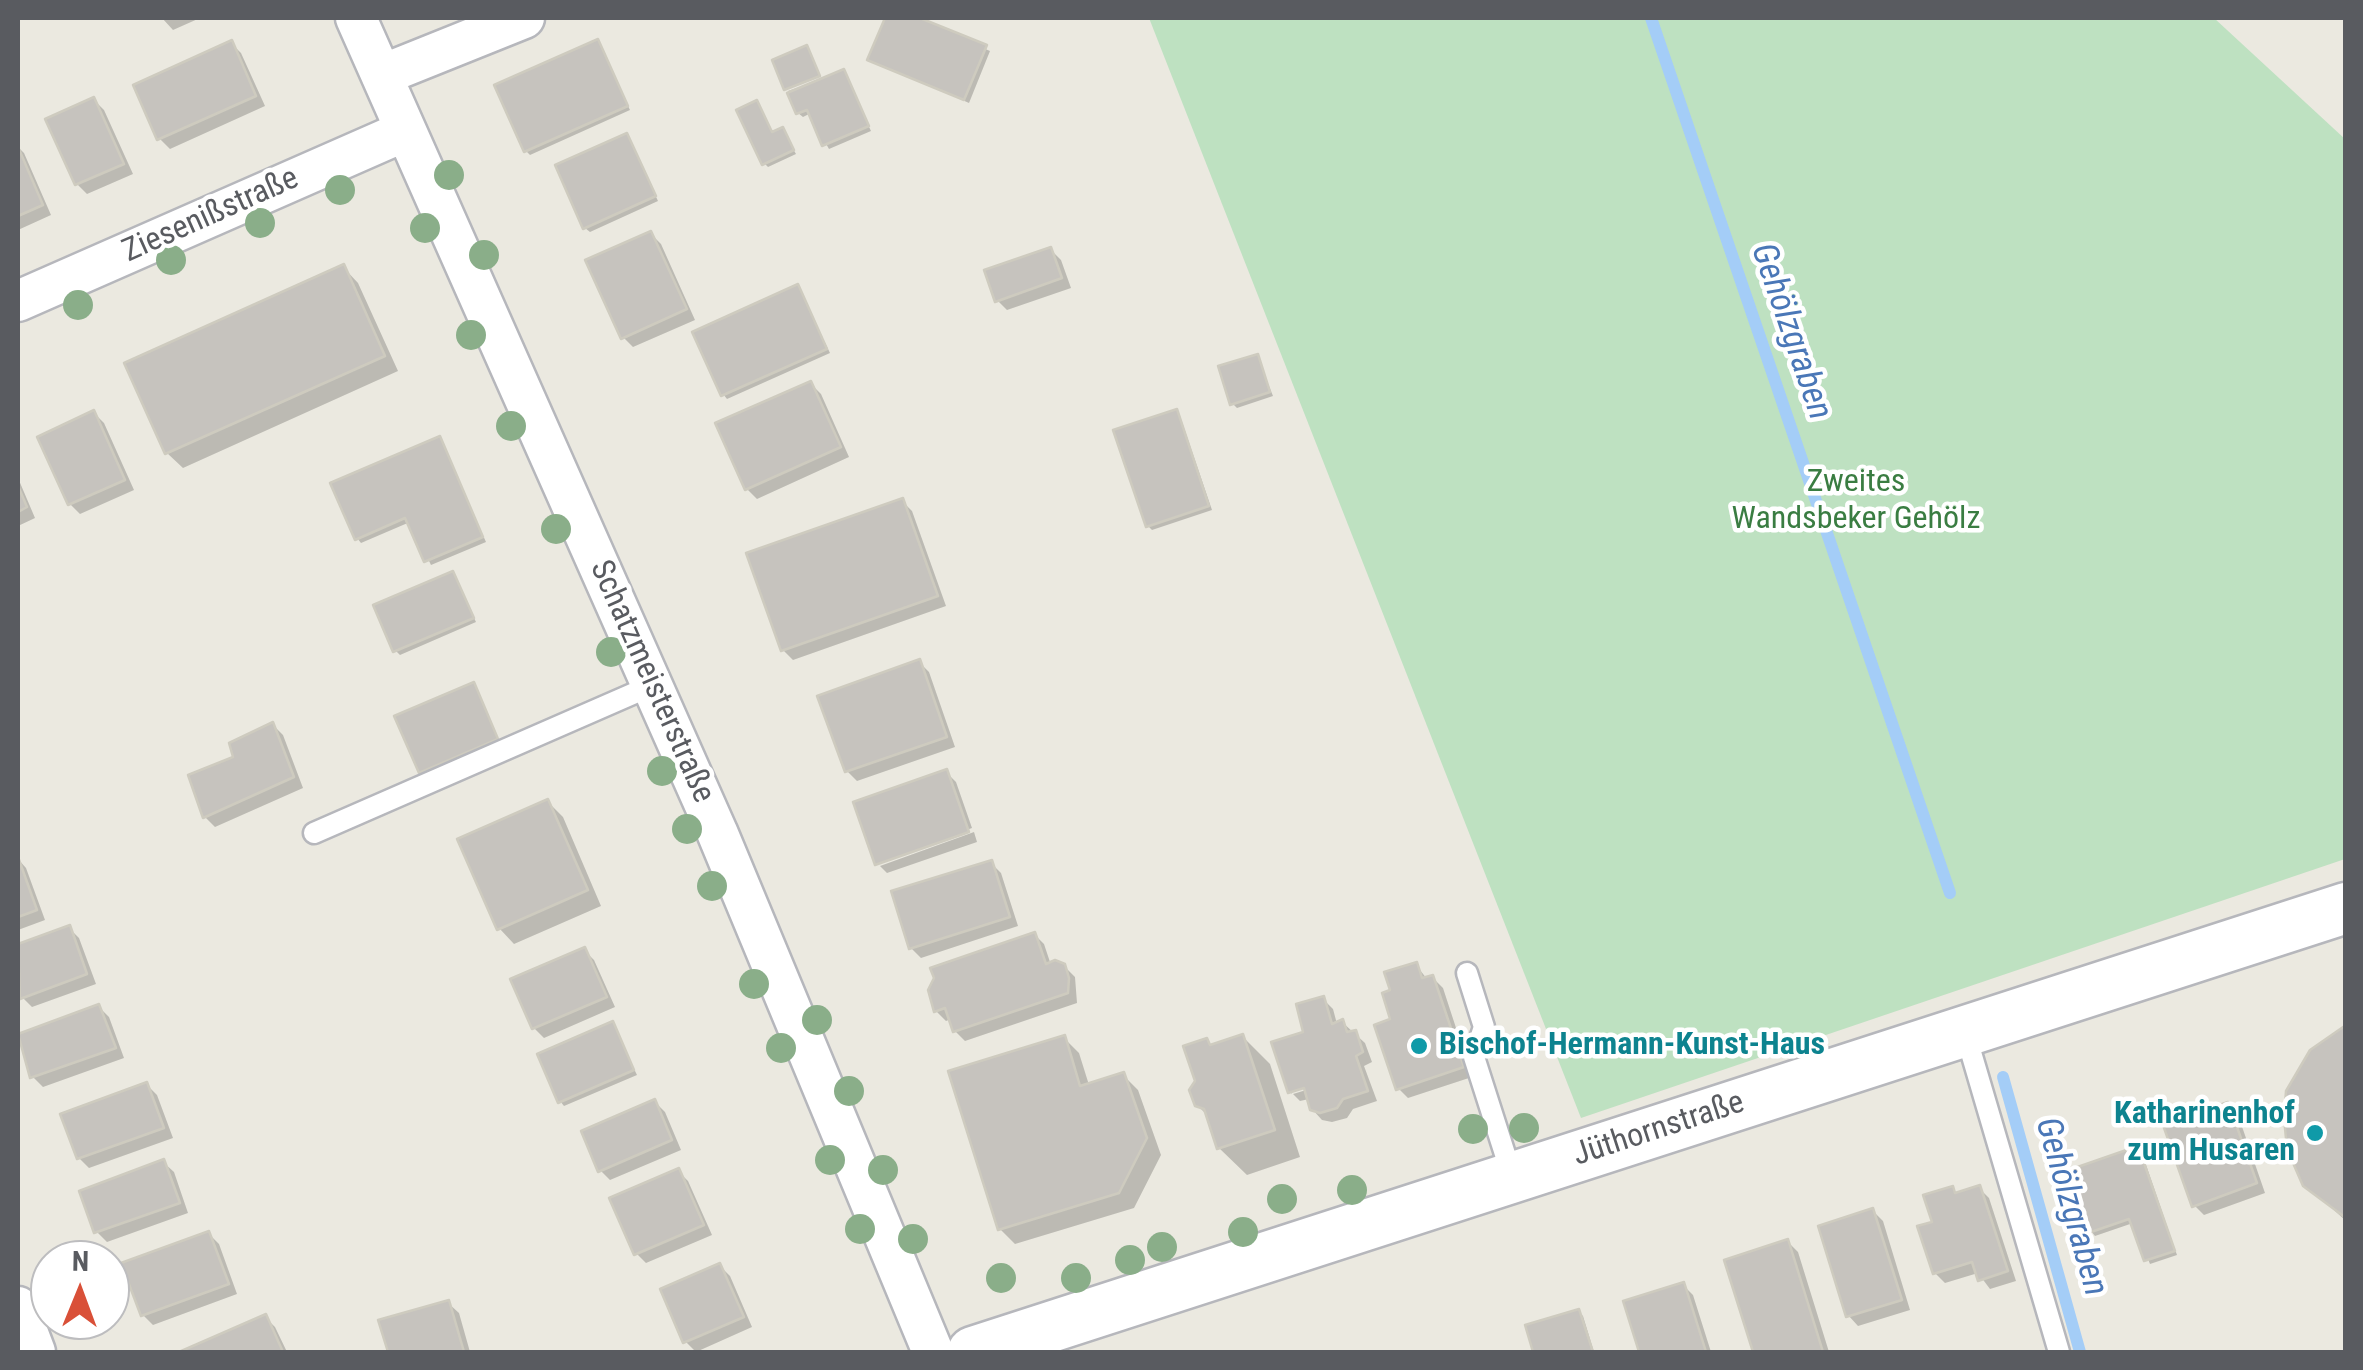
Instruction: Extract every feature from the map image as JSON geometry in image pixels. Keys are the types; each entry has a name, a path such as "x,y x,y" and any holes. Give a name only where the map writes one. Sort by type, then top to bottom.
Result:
{"street":[{"name":"Schatzmeisterstraße","path":"356,18 653,686 933,1352"},
{"path":"382,75 524,18"},
{"name":"Ziesenißstraße","path":"18,302 406,131"},
{"name":"Jüthornstraße","path":"973,1352 2346,908"},
{"path":"18,1307 35,1352"}],"lane":[{"path":"314,833 653,686"},
{"path":"1467,973 1484,1027 1474,1057 1512,1178"},
{"path":"1964,1030 2059,1352"}],"green space":[{"name":"Zweites Wandsbeker Gehölz","path":"1149,18 2214,18 2345,139 2345,859 1581,1118"}],"building":[{"path":"885,18 920,18 987,45 964,100 867,60"},
{"path":"598,39 628,106 524,152 494,85"},
{"path":"232,40 256,96 157,140 133,85"},
{"path":"807,45 820,76 784,90 772,60"},
{"path":"844,69 869,126 822,146 807,110 796,114 787,93"},
{"path":"94,97 124,164 75,185 45,119"},
{"path":"757,100 772,132 783,127 794,150 762,165 736,110"},
{"path":"627,133 656,196 583,229 555,165"},
{"path":"18,147 43,205 18,216"},
{"path":"651,231 687,309 621,339 585,260"},
{"path":"1051,247 1062,278 995,302 984,270"},
{"path":"344,264 385,356 165,454 124,363"},
{"path":"798,284 827,349 721,396 692,332"},
{"path":"1258,354 1270,392 1230,405 1218,366"},
{"path":"811,381 841,447 745,490 715,423"},
{"path":"1177,409 1209,506 1146,527 1113,430"},
{"path":"94,410 125,480 68,505 37,437"},
{"path":"440,436 483,537 424,562 405,518 355,540 330,483"},
{"path":"18,486 27,507 18,512"},
{"path":"903,498 938,596 781,651 746,553"},
{"path":"453,571 474,618 393,652 373,605"},
{"path":"920,659 947,737 845,772 817,696"},
{"path":"474,682 498,739 419,773 394,716"},
{"path":"273,722 294,777 203,818 188,775 233,757 229,743"},
{"path":"947,769 969,832 875,865 853,802"},
{"path":"548,799 588,890 497,930 457,839"},
{"path":"18,857 37,910 18,917"},
{"path":"992,860 1010,917 909,949 891,891"},
{"path":"70,925 87,974 20,999 18,944"},
{"path":"1035,932 1046,964 1055,960 1065,964 1068,993 953,1032 945,1008 934,1012 928,990 934,978 930,968"},
{"path":"585,947 607,997 532,1029 510,979"},
{"name":"Bischof-Hermann-Kunst-Haus","path":"1417,962 1422,978 1433,975 1464,1067 1396,1090 1374,1025 1390,1019 1382,993 1390,990 1384,972"},
{"path":"1324,996 1332,1024 1343,1019 1347,1032 1356,1030 1363,1052 1356,1056 1368,1091 1343,1099 1337,1108 1320,1113 1310,1110 1304,1088 1288,1093 1271,1042 1303,1032 1296,1004"},
{"path":"99,1004 116,1048 30,1078 18,1034"},
{"path":"613,1021 634,1070 558,1103 537,1054"},
{"name":"Katharinenhof zum Husaren","path":"2346,1025 2346,1218 2303,1186 2287,1149 2284,1118 2286,1091 2310,1050"},
{"path":"1243,1034 1275,1130 1217,1149 1204,1109 1195,1106 1189,1090 1195,1081 1183,1046 1207,1038 1210,1045"},
{"path":"1065,1035 1080,1086 1124,1072 1147,1138 1119,1193 998,1230 948,1071"},
{"path":"147,1082 164,1128 77,1159 60,1114"},
{"path":"655,1099 672,1140 598,1172 581,1131"},
{"path":"2228,1102 2257,1183 2192,1207 2163,1125"},
{"path":"2138,1146 2175,1251 2144,1261 2129,1219 2088,1233 2066,1171"},
{"path":"164,1159 180,1203 94,1233 79,1191"},
{"path":"679,1168 704,1225 634,1255 609,1198"},
{"path":"1980,1185 2008,1271 1978,1281 1972,1262 1933,1274 1917,1226 1932,1222 1923,1195 1953,1186 1955,1193"},
{"path":"1873,1208 1902,1300 1846,1317 1818,1226"},
{"path":"209,1231 229,1284 141,1316 130,1287 130,1260"},
{"path":"1788,1239 1823,1352 1753,1352 1724,1260"},
{"path":"720,1263 744,1317 683,1343 660,1289"},
{"path":"1684,1282 1706,1352 1639,1352 1623,1301"},
{"path":"449,1300 464,1352 388,1352 378,1320"},
{"path":"1579,1309 1593,1352 1533,1352 1525,1325"},
{"path":"266,1314 283,1352 179,1352"}],"waterway":[{"name":"Gehölzgraben","path":"1651,18 1950,893"},
{"name":"Gehölzgraben","path":"2003,1077 2080,1352"}],"place":[{"name":"Bischof-Hermann-Kunst-Haus","path":"1419,1046"},
{"name":"Katharinenhof zum Husaren","path":"2315,1133"}]}
